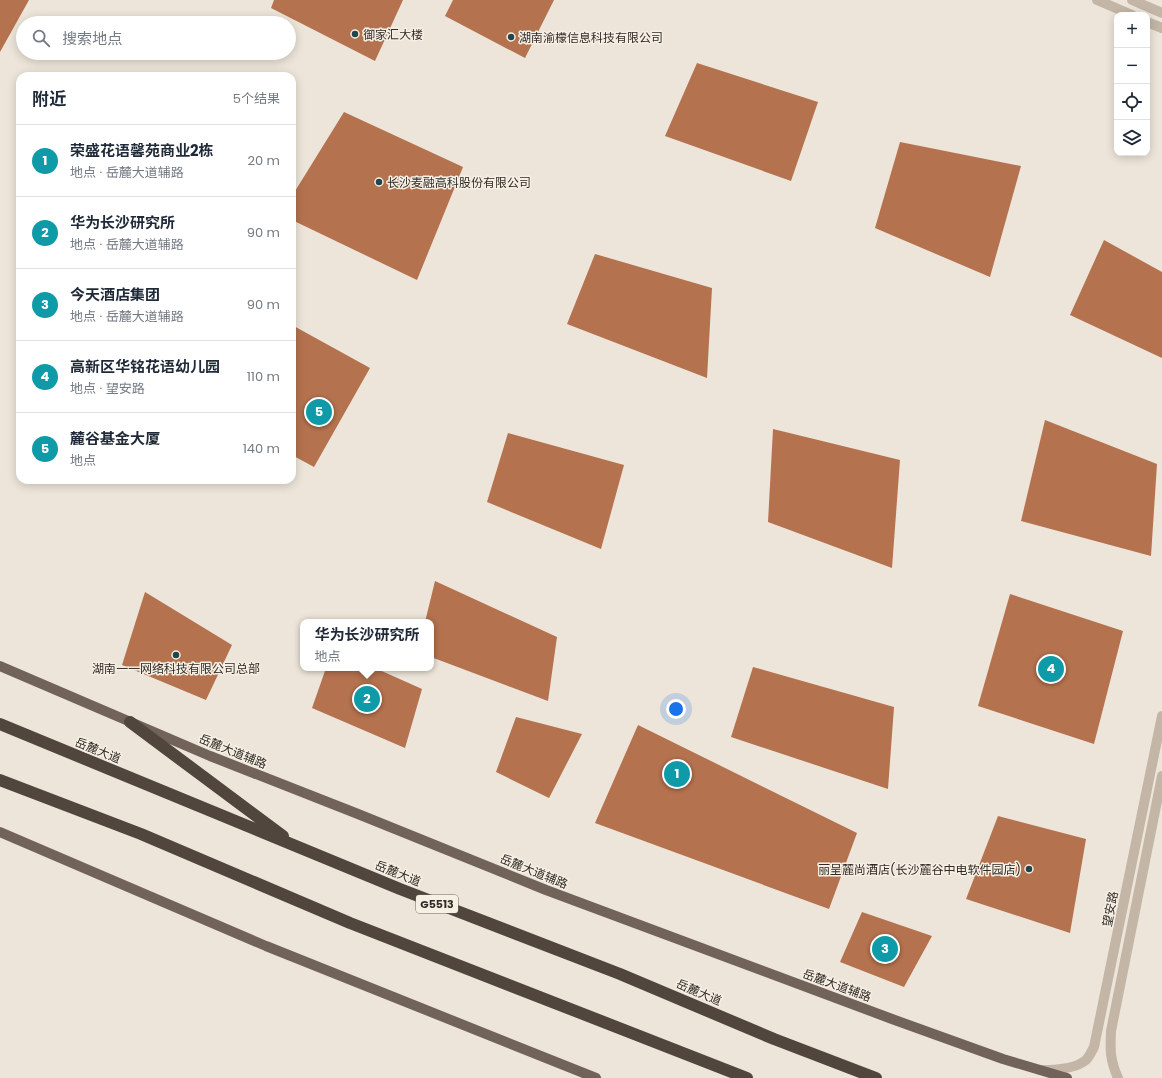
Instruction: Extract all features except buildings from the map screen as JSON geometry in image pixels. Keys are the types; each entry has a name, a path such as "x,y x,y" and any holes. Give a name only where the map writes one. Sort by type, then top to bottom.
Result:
{"highway":[{"path":"130,722 299,848"},
{"name":"岳麓大道","path":"0,724 400,889 620,974 774,1039 876,1078"},
{"path":"0,780 142,834 358,926 747,1078"}],"main road":[{"name":"岳麓大道辅路","path":"0,666 210,756 546,890 892,1019 1003,1059 1067,1078"},
{"path":"0,832 266,946 596,1078"}],"street":[{"path":"1097,0 1125,12"},
{"path":"1132,0 1162,13"},
{"path":"1150,23 1162,28"},
{"name":"望安路","path":"1041,1070 1066,1069 1077,1065 1086,1059 1094,1046 1162,716"},
{"name":"望安路","path":"1118,1078 1112,1065 1110,1049 1111,1031 1162,776"}],"place":[{"name":"御家汇大楼","path":"355,34"},
{"name":"湖南渝檬信息科技有限公司","path":"511,37"},
{"name":"长沙麦融高科股份有限公司","path":"379,182"},
{"name":"麓谷基金大厦","path":"319,412"},
{"name":"湖南一一网络科技有限公司总部","path":"176,655"},
{"name":"高新区华铭花语幼儿园","path":"1051,669"},
{"name":"华为长沙研究所","path":"367,699"},
{"name":"荣盛花语馨苑商业2栋","path":"677,774"},
{"name":"丽呈麓尚酒店(长沙麓谷中电软件园店)","path":"1029,869"},
{"name":"今天酒店集团","path":"885,949"}]}
